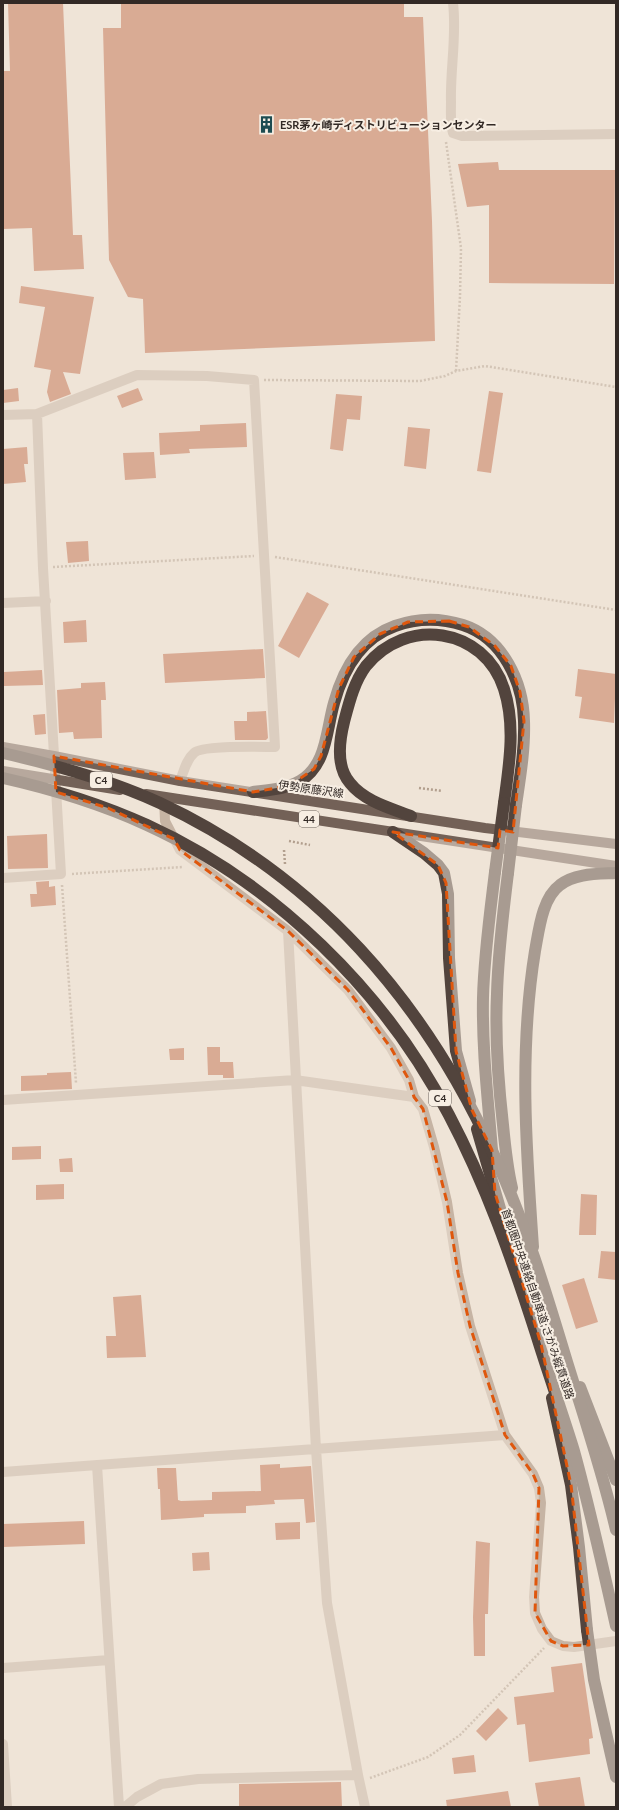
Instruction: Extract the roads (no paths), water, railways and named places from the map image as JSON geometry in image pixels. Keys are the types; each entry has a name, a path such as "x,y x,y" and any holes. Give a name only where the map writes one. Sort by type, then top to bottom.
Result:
{"highway":[{"path":"253,792 289,786 301,780 314,769 326,742 339,688 354,657 365,644 394,626 408,622 428,620 449,621 474,630 495,646 510,666 520,692 524,722 522,755 501,933 498,978 496,1046 508,1171 516,1208 533,1252 563,1342 616,1480"},
{"path":"411,816 382,805 359,792 349,782 340,761 342,729 357,682 366,666 375,657 393,643 424,634 448,635 459,639 479,651 495,668 504,688 510,718 510,758 489,916 483,998 485,1065 495,1193"},
{"name":"首都圏中央連絡自動車道;さがみ縦貫道路","path":"3,753 92,777 158,802 195,821 266,865 298,890 360,948 388,979 437,1047 458,1082 495,1156 516,1205 542,1278 616,1530"},
{"name":"首都圏中央連絡自動車道;さがみ縦貫道路","path":"3,778 108,808 148,825 255,888 319,943 351,976 403,1041 428,1077 449,1115 485,1190 502,1232 573,1448 616,1626"},
{"path":"393,832 424,853 438,865 444,873 448,894 449,958 456,1051 495,1193 541,1344 571,1485 594,1680 616,1777"},
{"path":"533,1252 526,1141 524,1057 527,1011 539,928 548,901 560,885 580,876 616,873"}],"main road":[{"name":"伊勢原藤沢線","path":"3,747 180,781 568,839 616,844"},
{"name":"44","path":"3,771 616,866"}],"street":[{"path":"453,3 454,18 451,99 451,127 453,133 462,136 616,134"},
{"path":"3,415 37,414 136,375 208,376 254,380 275,747 207,748 195,751 188,760 180,781"},
{"path":"3,878 61,874 43,568 37,414"},
{"path":"3,603 46,601"},
{"path":"164,796 165,821 180,850 288,931 348,990 391,1048 409,1080 414,1098 423,1109 434,1147 447,1202 458,1273 470,1326 505,1435 533,1474 539,1488 540,1503 534,1597 535,1613 542,1629 551,1641 562,1646 574,1647 616,1642"},
{"path":"288,931 316,1449 327,1603 365,1807"},
{"path":"3,1100 295,1080 414,1098"},
{"path":"3,1472 505,1435"},
{"path":"97,1465 119,1807"},
{"path":"3,1668 109,1660"},
{"path":"3,1744 7,1807"},
{"path":"125,1807 137,1796 161,1784 198,1779 359,1778"}],"place":[{"name":"ESR茅ヶ崎ディストリビューションセンター","path":"267,125"}]}
